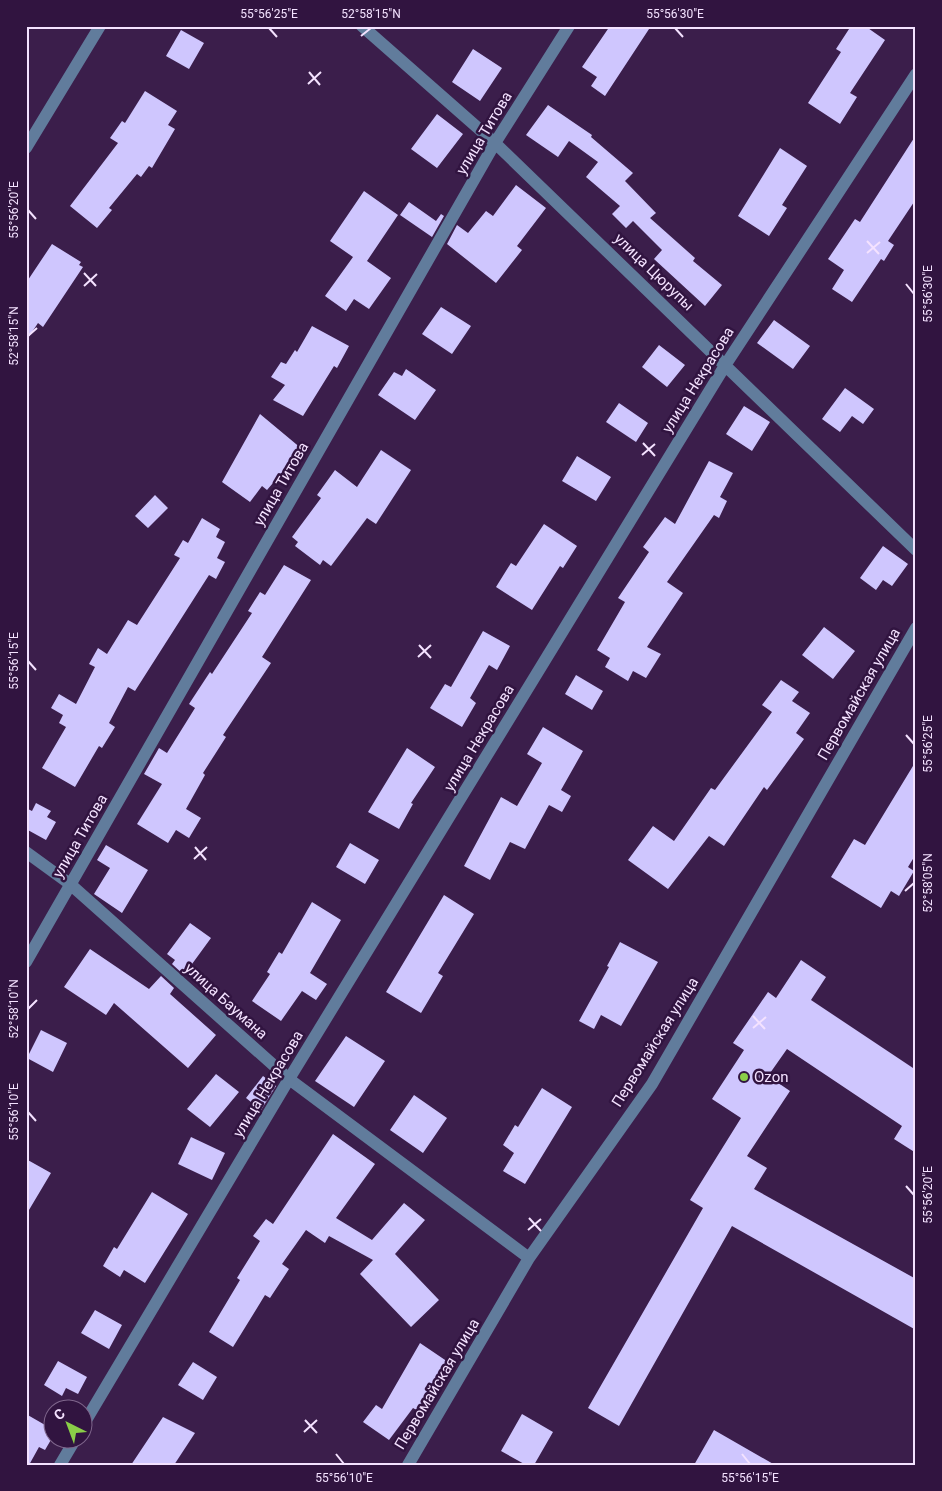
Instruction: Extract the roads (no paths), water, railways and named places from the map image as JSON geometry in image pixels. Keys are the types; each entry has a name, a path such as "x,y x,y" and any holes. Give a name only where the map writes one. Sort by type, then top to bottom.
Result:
{"street":[{"path":"26,148 100,26"},
{"name":"улица Цюрупы","path":"362,26 495,143 726,364 916,550"},
{"name":"улица Титова","path":"26,962 495,143 569,26"},
{"name":"улица Некрасова","path":"92,1410 290,1079 726,364 916,74"},
{"name":"Первомайская улица","path":"408,1465 529,1258 652,1084 916,628"},
{"name":"улица Баумана","path":"26,852 70,884 290,1079 529,1258"},
{"path":"60,1465 70,1448"}],"place":[{"name":"Ozon","path":"744,1077"}]}
